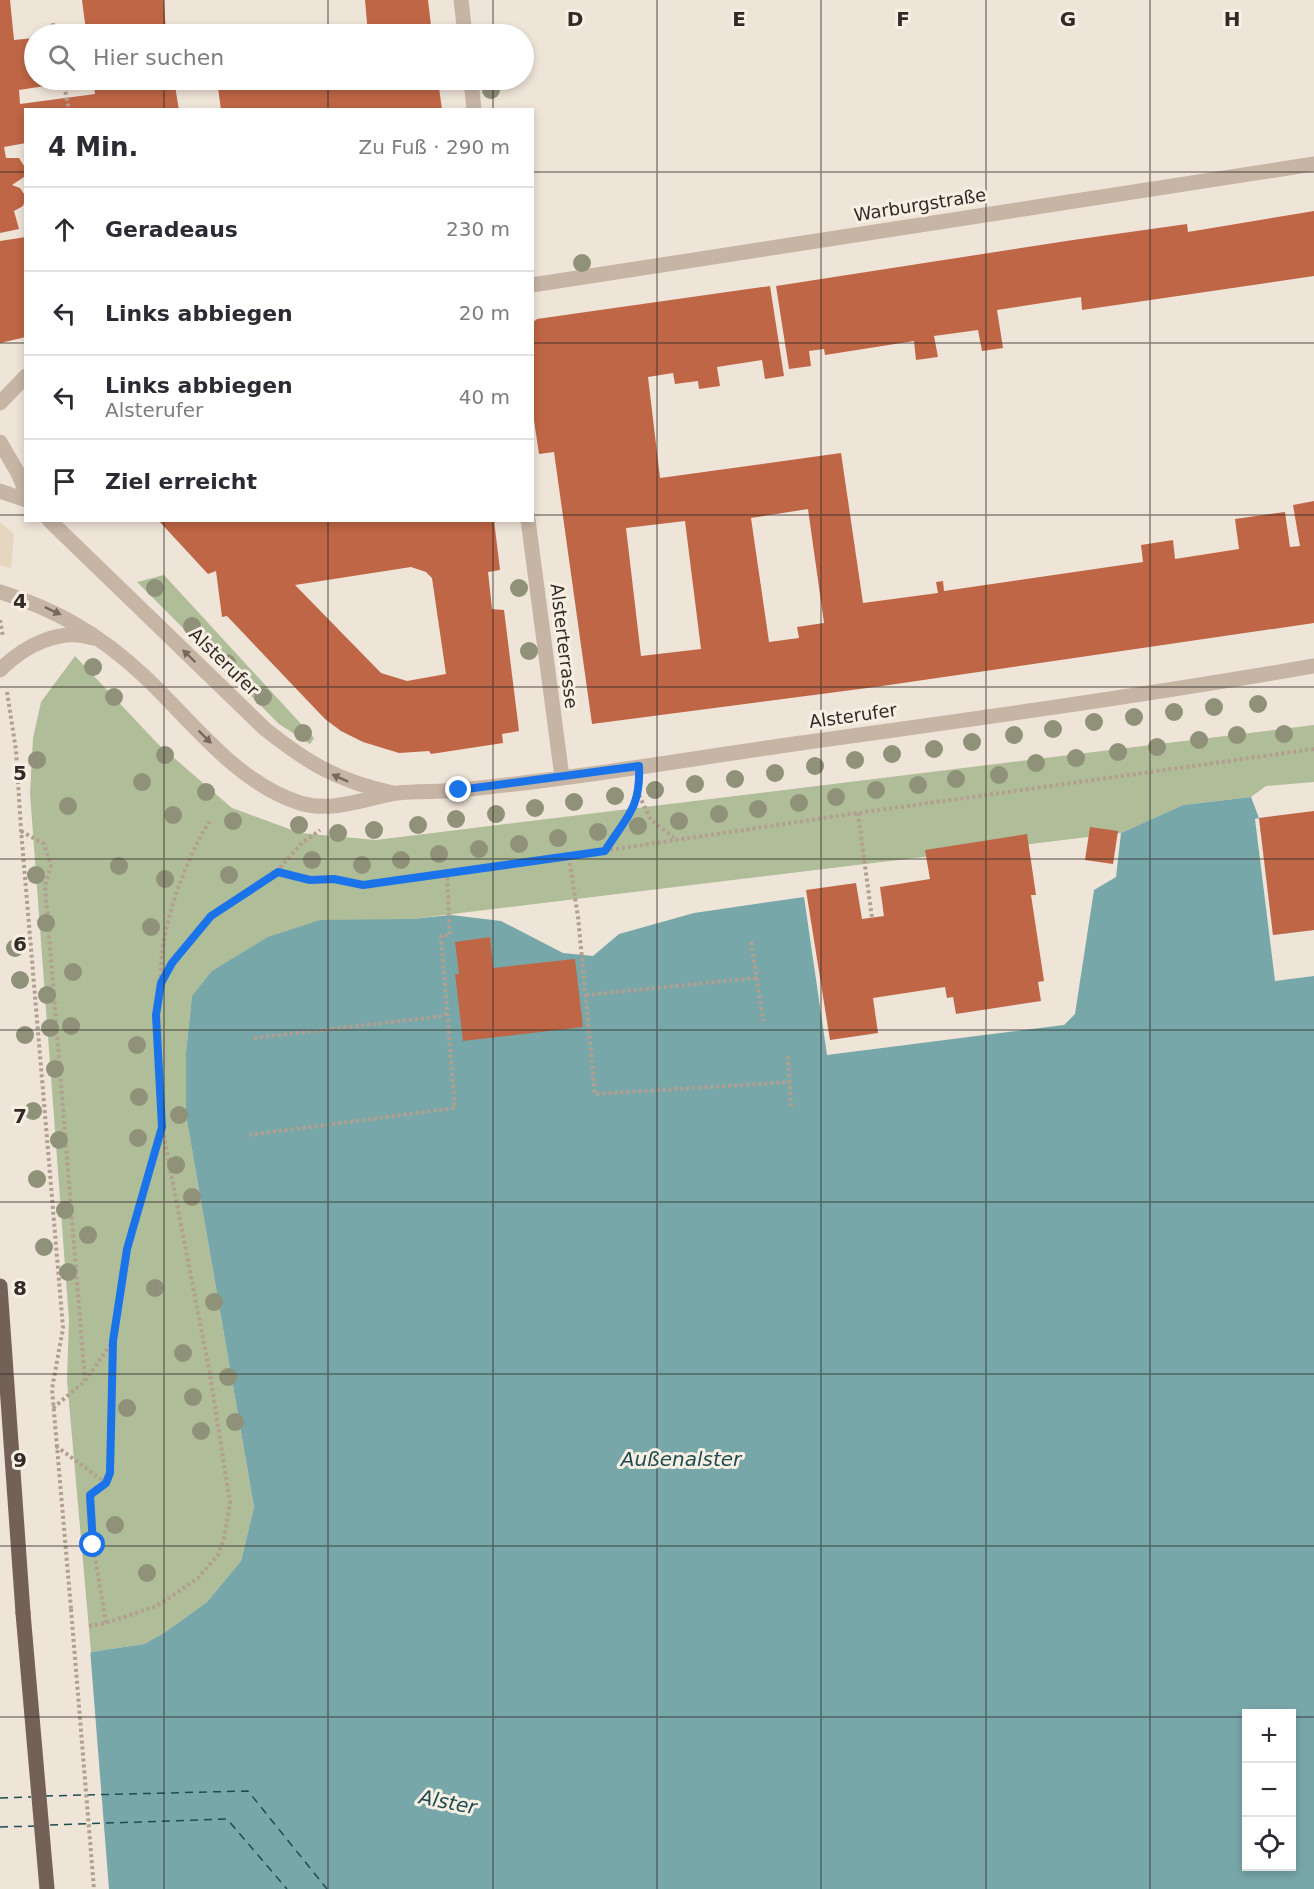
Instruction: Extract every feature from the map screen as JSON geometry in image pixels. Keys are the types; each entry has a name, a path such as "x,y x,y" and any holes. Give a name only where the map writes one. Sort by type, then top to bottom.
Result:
{"main road":[{"path":"0,1287 23,1613 47,1889"}],"street":[{"path":"461,0 464,24"},
{"path":"472,90 474,108"},
{"name":"Warburgstraße","path":"534,285 1314,164"},
{"path":"0,403 24,378"},
{"path":"0,442 24,487"},
{"path":"0,491 24,499"},
{"name":"Alsterufer","path":"51,522 257,721 287,746 341,779 396,794"},
{"name":"Alsterterrasse","path":"528,522 562,777"},
{"name":"Alsterufer","path":"0,592 51,609 101,640 142,674 244,773 284,796 304,804 329,806 359,803 396,794 459,790 562,777 1061,707 1314,666"},
{"name":"Alsterufer","path":"1,668 17,656 63,633 82,634 101,640"}],"path":[{"path":"65,90 69,108"},
{"path":"0,620 4,644 1,668 16,750 63,1328 52,1389 53,1408 94,1889"},
{"path":"161,983 172,963 211,916 278,872 310,880 334,879 363,885 1314,749"},
{"path":"605,851 629,818 639,795 639,766"},
{"path":"639,795 651,820 679,841"},
{"path":"858,813 872,918"},
{"path":"88,1626 106,1623 157,1606 203,1572 218,1555 224,1539 230,1503 210,1374 162,1127 156,1015 161,983 160,961 163,941 181,883 210,820"},
{"path":"21,830 44,844 51,865 45,885 85,1381"},
{"path":"569,856 586,995 595,1094 790,1082"},
{"path":"249,1135 455,1108 441,936 450,935 447,874"},
{"path":"751,942 763,1021"},
{"path":"586,995 756,978"},
{"path":"254,1038 444,1016 447,1012"},
{"path":"788,1056 791,1108"},
{"path":"106,1623 93,1545 90,1495 106,1483 112,1461 113,1341 127,1249 162,1127"},
{"path":"53,1408 85,1381 113,1341"},
{"path":"56,1446 106,1483"}],"green space":[{"path":"164,575 314,738 310,744 279,724 137,582"},
{"path":"75,656 159,745 232,808 300,833 376,840 1314,725 1314,782 1266,786 1251,797 1183,805 1121,833 411,919 192,996 186,1052 186,1115 254,1507 241,1561 207,1602 164,1633 144,1644 91,1652 67,1380 69,1320 30,793 33,738 41,702"}],"shaded area":[{"path":"0,522 14,534 11,568 0,565"}],"water":[{"name":"Außenalster","path":"1251,797 1259,818 1273,935 1314,930 1314,1889 0,1889 91,1652 144,1644 164,1633 207,1602 241,1561 254,1507 186,1115 186,1052 192,996 212,971 268,937 320,920 411,919 451,915 501,921 563,953 593,956 619,934 694,913 804,897 827,1055 1064,1025 1075,1014 1094,890 1116,877 1121,833 1183,805"}],"pier":[{"path":"1259,818 1273,935 1314,930 1314,976 1275,981 1255,819"},
{"path":"90,1649 109,1889 0,1889 0,1656"}],"building":[{"path":"0,0 10,0 14,40 24,39 24,89 19,90 20,104 95,94 94,90 176,90 179,108 24,108 24,143 4,147 6,158 19,158 24,166 24,177 12,185 20,188 24,194 24,203 14,211 19,229 0,233"},
{"path":"82,0 164,0 165,24 85,24"},
{"path":"365,0 428,0 431,24 367,24"},
{"path":"218,90 439,90 442,108 221,108"},
{"path":"1314,211 1314,276 1082,310 1081,297 997,310 1003,348 982,351 978,330 934,336 938,357 916,360 914,341 825,355 824,349 809,351 811,366 789,369 776,286 1187,224 1188,232"},
{"path":"24,237 24,337 0,343 0,241"},
{"path":"770,286 784,376 765,379 762,360 717,367 720,386 699,389 698,381 675,384 673,373 648,377 660,478 841,453 863,603 938,593 936,582 943,581 944,591 1143,562 1141,545 1173,540 1175,559 1239,549 1235,519 1285,512 1290,547 1300,546 1293,505 1314,501 1314,623 875,687 592,724 554,452 539,454 534,420 534,321 537,319","holes":["808,509 824,623 797,627 799,638 769,642 751,518","685,521 701,649 641,656 626,528"]},
{"path":"160,522 494,522 500,570 488,572 492,609 504,610 519,731 502,734 503,743 431,754 429,751 399,753 363,742 341,731 325,719 227,616 222,617 216,571 208,574","holes":["411,567 426,572 432,578 446,674 407,681 381,673 295,585"]},
{"path":"1314,811 1314,930 1273,935 1259,818"},
{"path":"1090,827 1118,831 1113,864 1085,860"},
{"path":"1027,834 1036,895 1031,895 1044,981 1038,982 1041,1001 956,1014 953,997 947,998 945,987 873,998 878,1033 830,1040 806,890 856,883 862,919 884,916 880,887 930,879 925,850"},
{"path":"490,937 493,968 575,959 583,1027 463,1041 455,974 459,974 455,942"}],"ferry route":[{"path":"45,1796 248,1791 327,1889"},
{"path":"0,1798 31,1797"},
{"path":"50,1825 227,1819 287,1889"},
{"path":"0,1827 36,1826"}],"route":[{"path":"93,1545 90,1495 106,1483 112,1461 113,1341 127,1249 162,1127 156,1015 161,983 172,963 211,916 278,872 310,880 334,879 363,885 605,851 629,818 636,803 640,785 639,766 459,790"}],"water label":[{"name":"Alster","path":"448,1802"}]}
